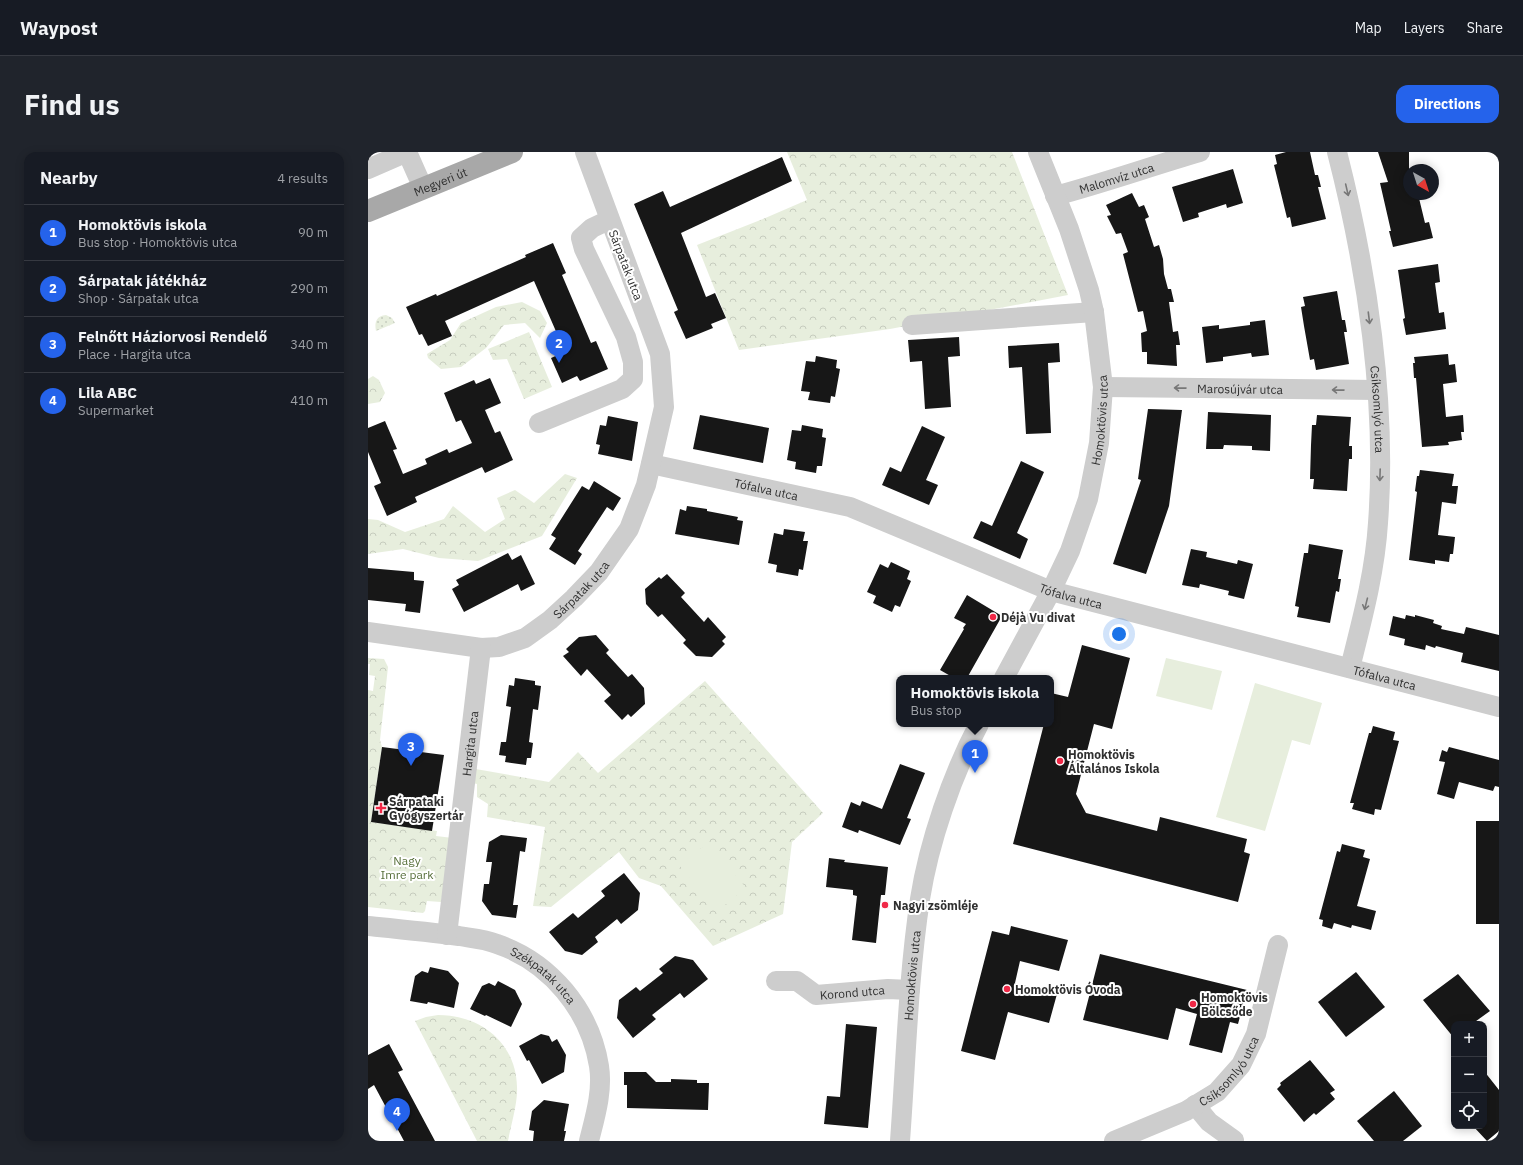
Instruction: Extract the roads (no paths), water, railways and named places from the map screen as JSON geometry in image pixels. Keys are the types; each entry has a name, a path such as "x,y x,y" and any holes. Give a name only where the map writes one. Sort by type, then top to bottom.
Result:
{"main road":[{"name":"Megyeri út","path":"368,211 512,152"}],"street":[{"path":"368,169 407,152 423,188"},
{"name":"Sárpatak utca","path":"368,632 481,648 499,647 525,638 550,620 599,572 629,528 646,484 664,407 660,354 585,152"},
{"name":"Homoktövis utca","path":"1006,675 1070,551 1088,499 1099,443 1103,387 1094,312 1080,262 1038,152"},
{"name":"Malomvíz utca","path":"1056,196 1090,187 1200,152"},
{"name":"Csíksomlyó utca","path":"1337,152 1360,250 1377,390 1380,463 1378,523 1368,596 1350,668"},
{"name":"Sárpatak utca","path":"609,220 592,228 581,238 584,249 626,337 633,362 633,372"},
{"path":"912,326 1094,312"},
{"path":"539,423 622,389 632,379 633,372 662,378"},
{"name":"Marosújvár utca","path":"1103,387 1377,390"},
{"name":"Tófalva utca","path":"651,464 850,507 1051,590 1499,706"},
{"name":"Hargita utca","path":"447,935 481,648"},
{"name":"Homoktövis utca","path":"900,1141 910,990 920,898 928,859 950,792 978,727"},
{"name":"Székpatak utca","path":"368,926 447,935 496,943 516,951 535,963 568,994 577,1007 592,1038 599,1067 600,1086 598,1101 589,1141"},
{"name":"Csíksomlyó utca","path":"1114,1141 1186,1111 1217,1092 1242,1065 1256,1034 1278,945"},
{"name":"Korond utca","path":"776,981 797,981 816,995 888,989 910,990"},
{"path":"1195,1105 1209,1122 1234,1140"}],"place":[{"name":"Sárpatak játékház","path":"559,363"},
{"name":"Déjà Vu divat","path":"993,617"},
{"name":"Homoktövis Általános Iskola","path":"1060,761"},
{"name":"Felnőtt Háziorvosi Rendelő","path":"411,766"},
{"name":"Homoktövis iskola","path":"975,773"},
{"name":"Sárpataki Gyógyszertár","path":"381,808"},
{"name":"Nagyi zsömléje","path":"885,905"},
{"name":"Homoktövis Óvoda","path":"1007,989"},
{"name":"Homoktövis Bölcsőde","path":"1193,1004"},
{"name":"Lila ABC","path":"397,1131"}],"park label":[{"name":"Nagy Imre park","path":"407,867"}]}
